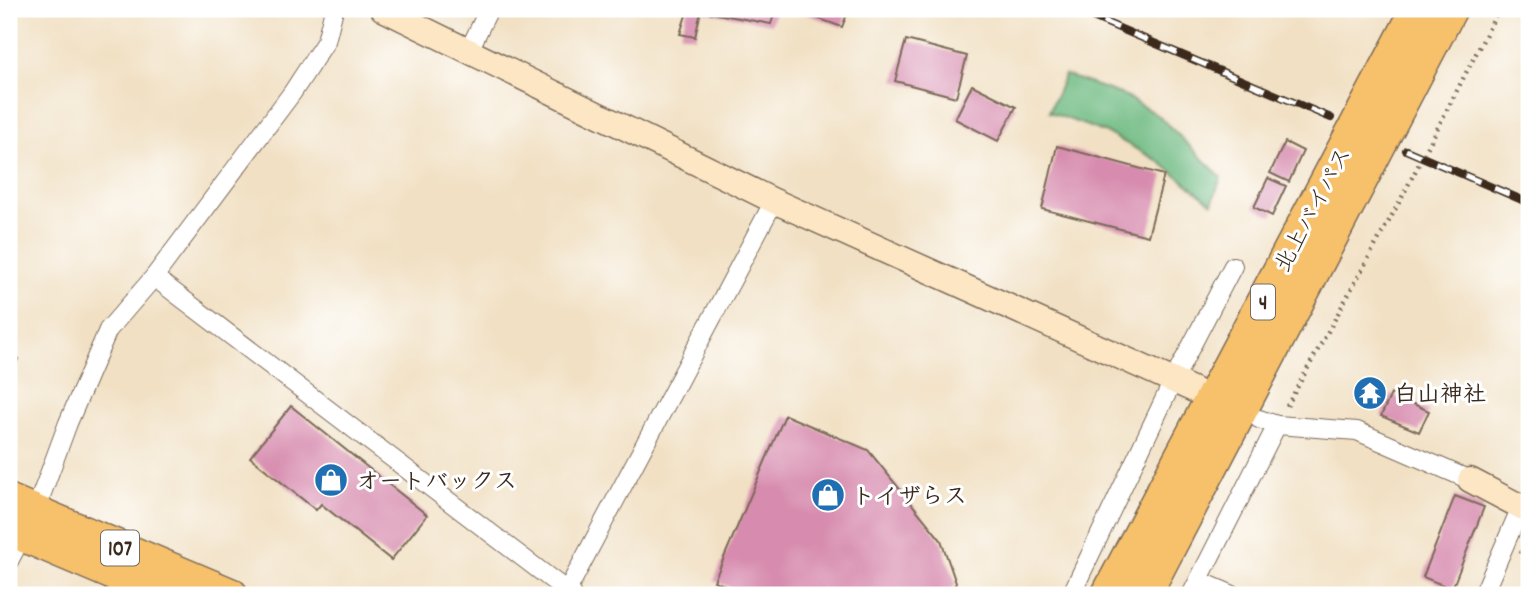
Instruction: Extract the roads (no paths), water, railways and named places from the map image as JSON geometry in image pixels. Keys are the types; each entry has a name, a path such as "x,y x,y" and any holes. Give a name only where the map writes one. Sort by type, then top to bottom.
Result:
{"highway":[{"name":"北上バイパス","path":"1108,595 1418,9"},
{"name":"北上バイパス","path":"1144,595 1450,9"},
{"name":"107","path":"17,527 164,595"},
{"name":"107","path":"17,527 231,595"}],"street":[{"path":"17,527 68,423 108,330 154,277 292,93 326,41 334,9"},
{"path":"383,9 774,201 1183,386"},
{"path":"468,52 489,9"},
{"path":"154,277 569,593 774,201"},
{"path":"1071,595 1183,386 1233,266"},
{"path":"1259,419 1277,425 1357,431 1470,480 1525,509 1483,595"},
{"path":"1233,595 1196,588 1277,425"}],"railway":[{"path":"1074,9 1331,118"},
{"path":"1406,150 1529,203"}],"place":[{"name":"白山神社","path":"1370,393"},
{"name":"オートバックス","path":"331,480"},
{"name":"トイザらス","path":"828,495"}]}
